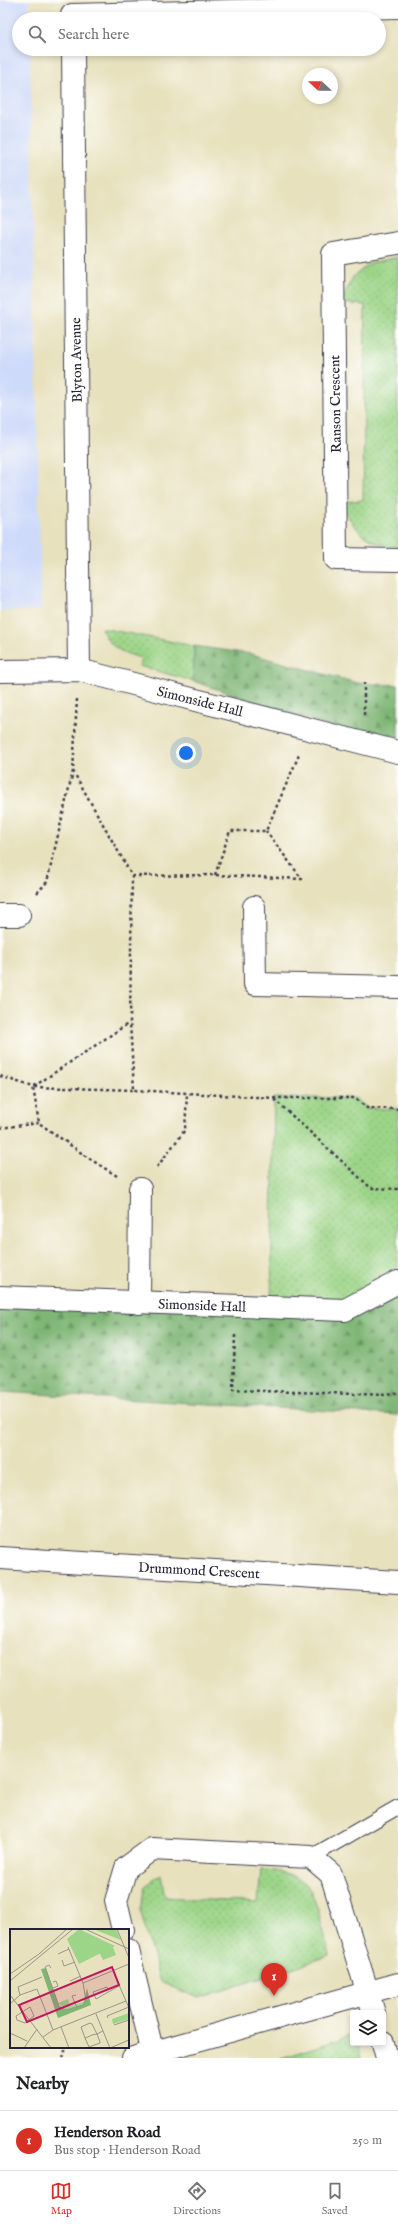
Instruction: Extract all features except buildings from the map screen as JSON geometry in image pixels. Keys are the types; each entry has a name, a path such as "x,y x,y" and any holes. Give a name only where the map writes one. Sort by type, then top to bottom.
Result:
{"street":[{"path":"72,11 398,7"},
{"name":"Blyton Avenue","path":"72,56 79,670"},
{"name":"Ranson Crescent","path":"398,243 333,254 336,559 398,560"},
{"name":"Simonside Hall","path":"0,671 79,670 398,752"},
{"path":"254,907 255,984 398,988"},
{"path":"139,1303 140,1189"},
{"name":"Simonside Hall","path":"0,1297 345,1310 398,1282"},
{"name":"Drummond Crescent","path":"0,1558 398,1582"},
{"path":"123,1929 116,1900 126,1868 152,1849 312,1857 331,1874 373,2010"},
{"path":"129,1956 147,2056 398,1984"},
{"path":"384,2046 387,2058"}],"lane":[{"path":"312,1857 398,1807"}],"path":[{"path":"9,915 47,882 73,771 79,670"},
{"path":"266,831 311,729"},
{"path":"73,771 132,876 130,1022 134,1090"},
{"path":"215,875 230,831 266,831"},
{"path":"132,876 215,875 302,879 266,831"},
{"path":"33,1087 130,1022"},
{"path":"0,1076 33,1087 134,1090 274,1098 355,1098 367,1108 398,1109"},
{"path":"33,1087 39,1123"},
{"path":"0,1128 39,1123 90,1159 140,1189 185,1130 187,1094"},
{"path":"274,1098 371,1188 398,1189"},
{"path":"236,1306 233,1390 387,1395 398,1392"},
{"path":"63,2058 66,2048"}],"shaded area":[{"path":"0,0 29,0 29,12 12,12 12,56 30,56 41,610 0,611"}],"green space":[{"path":"398,257 398,547 377,543 362,534 350,520 341,502 363,500 365,305 340,303 353,277 370,263"},
{"path":"101,628 194,646 193,681 139,666 141,658 117,649 109,641"},
{"path":"194,646 251,654 357,683 398,685 398,750 193,681"},
{"path":"274,1098 355,1098 367,1108 398,1109 398,1282 345,1310 271,1308"},
{"path":"398,1282 398,1415 0,1392 0,1297 345,1310"},
{"path":"261,1869 290,1875 305,1883 309,1888 317,1906 329,1956 199,1998 160,1982 140,1909 145,1886 161,1875 165,1897 258,1903"},
{"path":"350,2036 350,2046 358,2046 361,2058 281,2058"}],"place":[{"name":"Henderson Road","path":"274,1996"}]}
